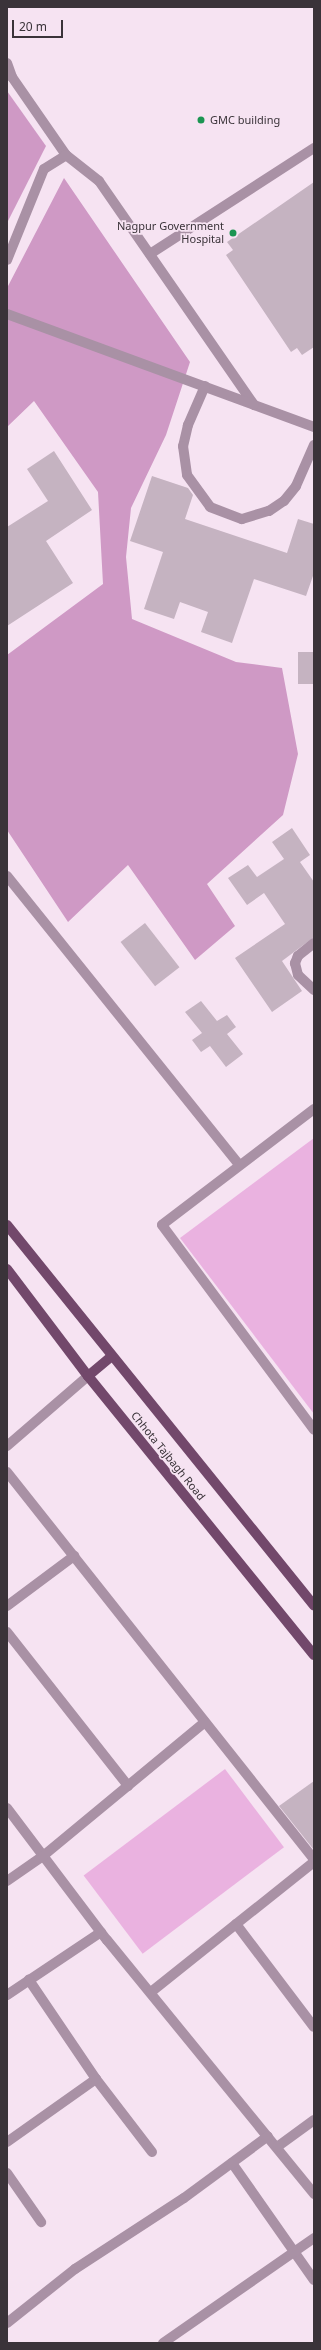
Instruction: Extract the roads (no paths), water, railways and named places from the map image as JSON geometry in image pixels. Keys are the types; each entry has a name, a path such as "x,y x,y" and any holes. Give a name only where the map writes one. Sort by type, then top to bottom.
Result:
{"main road":[{"path":"7,1225 111,1357 314,1606"},
{"name":"Chhota Tajbagh Road","path":"7,1269 88,1376 314,1655"},
{"path":"88,1376 111,1357"}],"street":[{"path":"7,63 10,79 66,155 99,181 254,405"},
{"path":"150,254 314,148"},
{"path":"7,260 44,170 66,155"},
{"path":"7,314 314,427"},
{"path":"206,386 188,425 183,446 187,475 210,507 242,520 269,511 284,501 296,486 314,444"},
{"path":"7,876 239,1165"},
{"path":"314,943 298,956 295,962 298,975 314,990"},
{"path":"314,1109 239,1165 162,1226 314,1430"},
{"path":"7,1446 88,1376"},
{"path":"7,1472 314,1861 151,1992"},
{"path":"7,1606 74,1556"},
{"path":"7,1632 128,1786"},
{"path":"7,1881 43,1856 205,1722"},
{"path":"7,1808 101,1932 314,2194"},
{"path":"236,1924 314,2027"},
{"path":"7,1995 101,1932"},
{"path":"29,1980 96,2079 152,2152"},
{"path":"7,2142 96,2079"},
{"path":"277,2147 314,2120"},
{"path":"7,2323 75,2269 232,2163 268,2136"},
{"path":"232,2163 314,2280"},
{"path":"7,2173 41,2222"},
{"path":"163,2343 314,2238"}],"place":[{"name":"GMC building","path":"201,120"},
{"name":"Nagpur Government Hospital","path":"233,233"}]}
